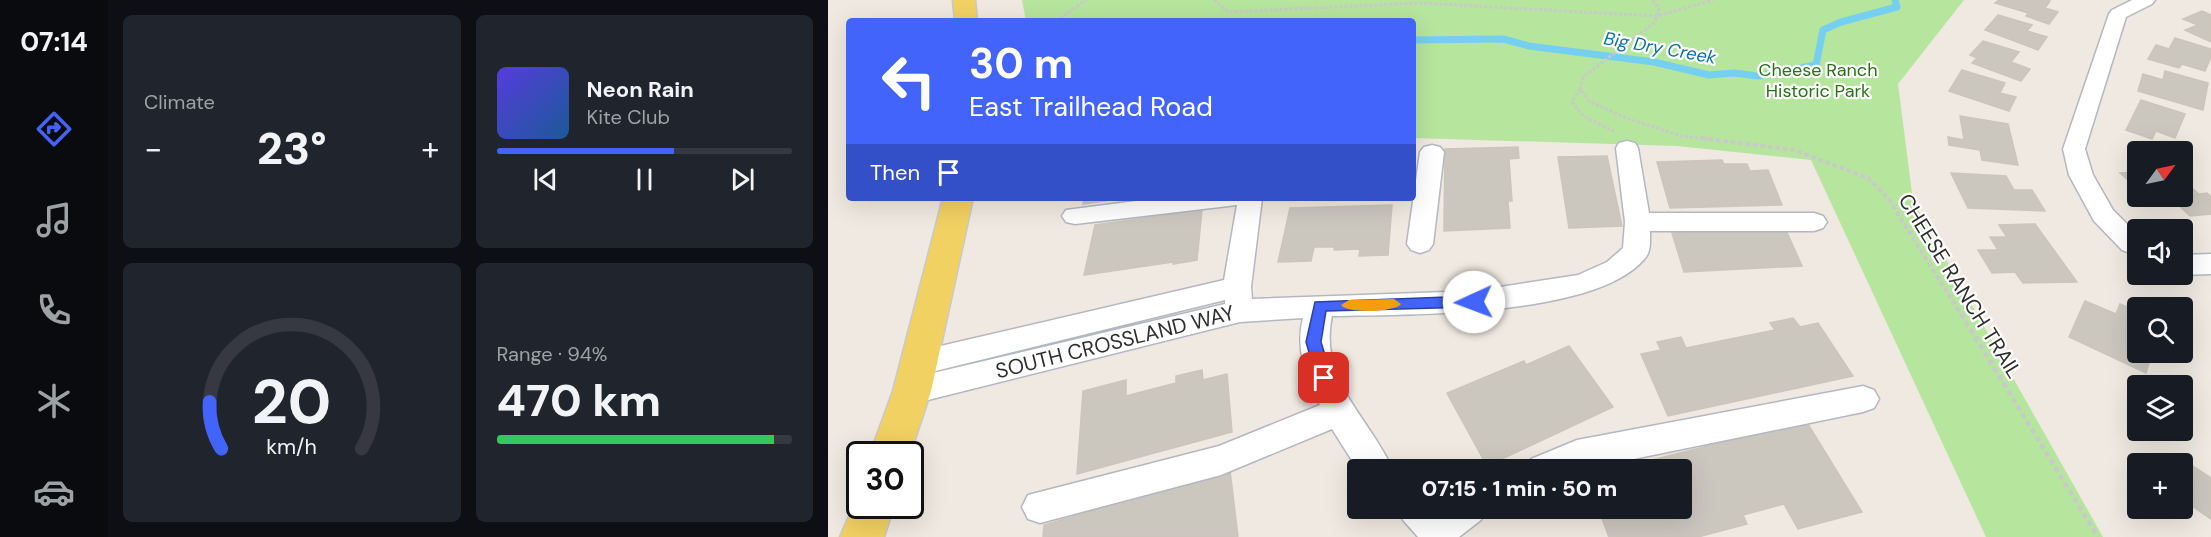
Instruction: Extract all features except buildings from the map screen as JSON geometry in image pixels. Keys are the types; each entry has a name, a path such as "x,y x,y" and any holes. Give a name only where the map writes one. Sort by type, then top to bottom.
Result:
{"main road":[{"path":"964,0 966,18"},
{"path":"894,441 915,377 958,201"},
{"path":"862,537 868,519"}],"street":[{"path":"2127,240 2103,215 2081,175 2074,149 2118,14 2146,0"},
{"name":"SOUTH CROSSLAND WAY","path":"915,377 1239,299 1320,306 1474,302 1583,284 1617,269 1635,250 1638,222 1627,148"},
{"path":"1420,244 1420,195 1432,152"},
{"path":"1075,216 1205,201"},
{"path":"1239,299 1250,201"},
{"path":"1638,222 1814,222"},
{"path":"2193,265 2211,264"},
{"path":"1320,306 1314,342 1324,378 1338,412 1369,459"},
{"path":"1568,459 1577,455 1863,399"},
{"path":"1040,507 1221,460 1338,412"}],"path":[{"path":"1060,18 1086,0"},
{"path":"1214,0 1228,12 1418,3 1657,16 1713,0"},
{"path":"1627,148 1623,135 1583,116 1572,102 1583,77 1655,22 1659,9 1653,0"},
{"name":"CHEESE RANCH TRAIL","path":"1580,88 1589,101 1626,118 1682,136 1794,150 1868,178 1888,198 1912,234 2098,537"}],"green space":[{"name":"Cheese Ranch Historic Park","path":"1022,0 1964,0 1898,84 1913,201 2103,537 1986,537 1811,160 1677,146 1416,138 1416,18 1025,18"}],"waterway":[{"name":"Big Dry Creek","path":"1416,40 1503,39 1529,46 1654,62 1709,75 1734,73 1758,76 1816,65 1823,30 1841,22 1897,7 1895,0"}],"slow traffic":[{"path":"1349,305 1394,304"}],"route":[{"path":"1324,378 1314,342 1320,306 1474,302"}]}
